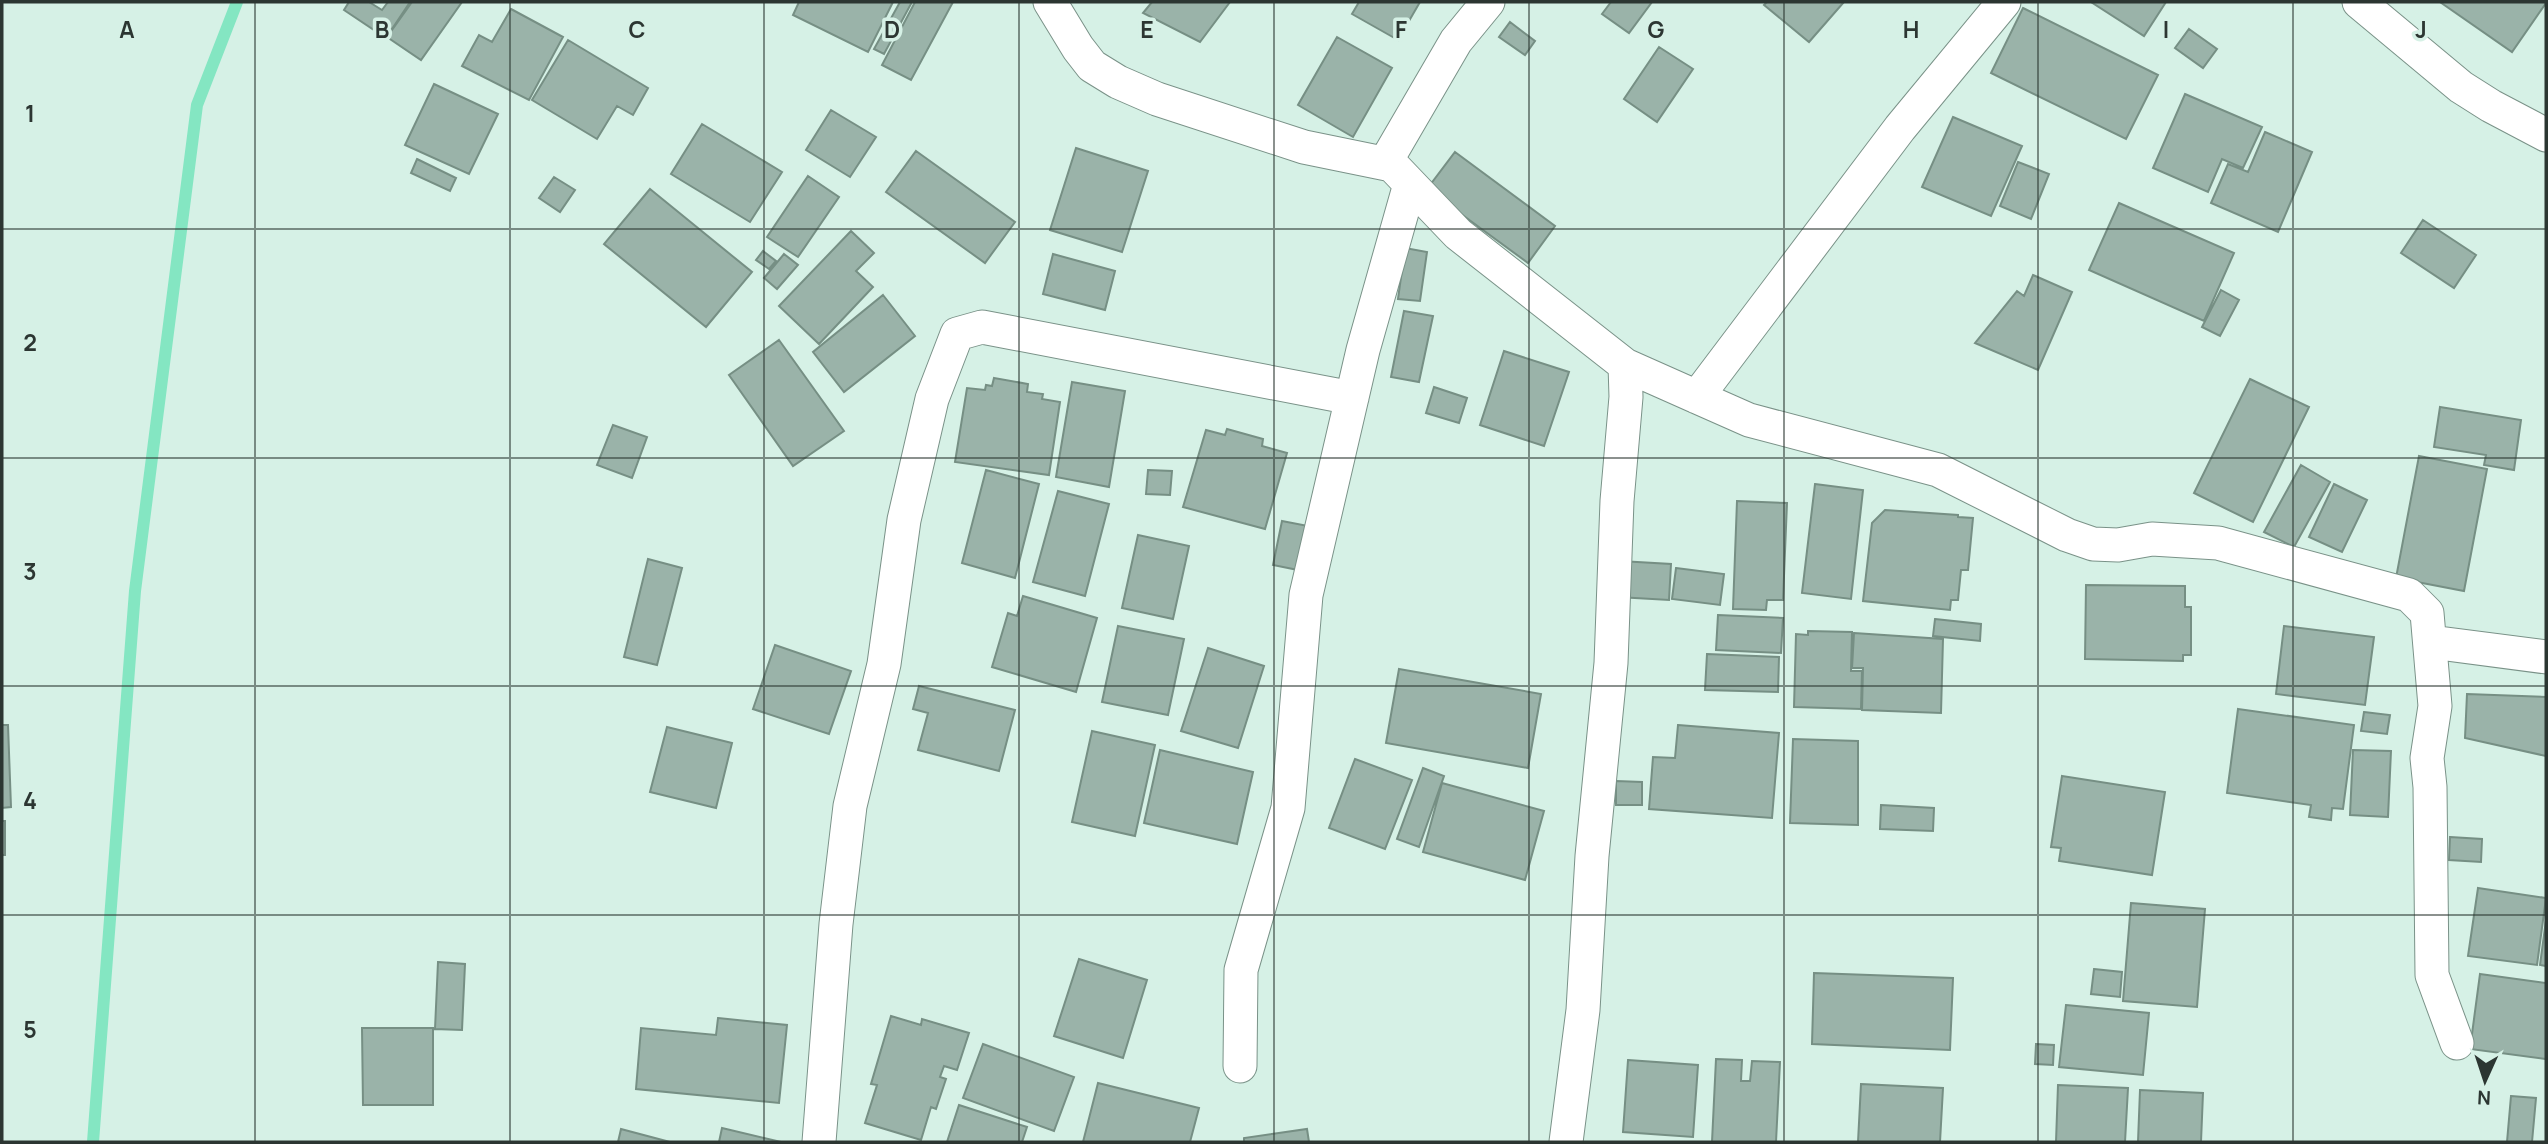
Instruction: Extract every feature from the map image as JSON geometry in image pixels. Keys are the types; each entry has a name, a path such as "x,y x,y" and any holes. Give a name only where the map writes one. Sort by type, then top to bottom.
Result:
{"street":[{"path":"1051,2 1092,66 1118,82 1157,99 1304,147 1392,165 1458,234 1625,365 1749,420 1938,470 2067,535 2093,544 2118,545 2152,538 2218,543 2409,595 2427,612 2435,706 2427,758 2430,787 2432,975 2457,1043"},
{"path":"1385,163 1456,41 1488,2"},
{"path":"1697,397 1900,128 2004,2"},
{"path":"2359,2 2461,86 2491,106 2546,135"},
{"path":"1240,1066 1241,970 1288,808 1307,595 1363,350 1410,184"},
{"path":"820,1142 836,924 850,806 884,664 904,520 932,399 957,334 982,327 1352,398"},
{"path":"1566,1142 1583,1010 1592,856 1611,663 1617,501 1626,397 1625,365"},
{"path":"2431,642 2546,657"}],"building":[{"path":"349,2 369,2 382,10 388,2 410,2 386,38 344,10"},
{"path":"412,2 462,2 421,60 387,37"},
{"path":"799,2 893,2 868,52 793,15"},
{"path":"900,2 912,2 884,54 874,49"},
{"path":"915,2 953,2 911,80 882,65"},
{"path":"1152,2 1230,2 1200,42 1143,13"},
{"path":"1359,2 1420,2 1398,40 1352,14"},
{"path":"1611,2 1652,2 1629,33 1602,14"},
{"path":"1767,2 1844,2 1809,42 1764,5"},
{"path":"2091,2 2166,2 2144,36"},
{"path":"2440,2 2546,2 2546,3 2512,52"},
{"path":"2023,8 2158,75 2126,139 1991,73"},
{"path":"511,9 563,37 529,100 462,66 479,35 492,42"},
{"path":"1510,22 1535,41 1525,55 1499,37"},
{"path":"2189,29 2217,49 2203,68 2175,48"},
{"path":"1337,37 1392,68 1353,137 1298,105"},
{"path":"568,40 648,88 633,115 617,106 597,139 532,100"},
{"path":"1659,47 1693,69 1657,122 1624,99"},
{"path":"434,84 498,114 469,174 405,145"},
{"path":"2185,94 2262,127 2243,168 2222,159 2208,192 2153,168"},
{"path":"831,110 876,137 850,177 806,150"},
{"path":"1953,117 2022,146 1991,216 1922,187"},
{"path":"702,124 782,172 750,222 671,174"},
{"path":"2265,132 2312,152 2278,232 2211,203 2228,164 2248,172"},
{"path":"1076,148 1148,171 1122,252 1050,230"},
{"path":"916,151 1015,222 985,263 886,192"},
{"path":"1455,152 1555,226 1528,263 1427,189"},
{"path":"417,159 456,178 450,191 411,173"},
{"path":"2018,162 2049,174 2031,219 2000,206"},
{"path":"808,176 839,197 798,257 767,237"},
{"path":"554,177 575,190 560,212 539,198"},
{"path":"650,189 752,272 706,327 604,244"},
{"path":"2119,203 2234,253 2204,321 2089,270"},
{"path":"2423,220 2476,255 2454,288 2401,253"},
{"path":"851,231 874,253 856,271 873,287 819,344 779,306"},
{"path":"1405,248 1427,252 1420,301 1398,299"},
{"path":"763,251 776,261 769,269 756,260"},
{"path":"784,254 798,265 777,289 764,278"},
{"path":"1053,254 1115,271 1105,310 1043,294"},
{"path":"2033,275 2072,292 2038,370 1975,343 2017,291 2024,296"},
{"path":"2221,290 2239,300 2220,336 2202,327"},
{"path":"883,295 915,336 844,392 813,352"},
{"path":"1404,311 1433,316 1419,382 1391,377"},
{"path":"779,340 844,431 793,466 729,375"},
{"path":"1504,351 1569,372 1544,446 1480,425"},
{"path":"994,378 1028,384 1027,392 1043,394 1042,399 1060,402 1049,475 955,462 967,388 985,390 986,385 992,386"},
{"path":"2250,379 2309,407 2253,522 2194,493"},
{"path":"1072,382 1125,391 1109,487 1056,477"},
{"path":"1434,387 1467,398 1459,423 1426,413"},
{"path":"2440,407 2521,420 2514,470 2484,465 2486,455 2434,447"},
{"path":"613,425 647,437 632,478 597,465"},
{"path":"1227,429 1263,439 1262,446 1287,453 1265,529 1183,507 1206,430 1225,435"},
{"path":"2419,456 2487,469 2464,591 2396,578"},
{"path":"2301,465 2330,482 2294,547 2264,532"},
{"path":"986,470 1039,484 1015,578 962,563"},
{"path":"1148,470 1172,471 1170,495 1146,494"},
{"path":"1815,484 1863,490 1851,599 1802,593"},
{"path":"2334,484 2367,500 2342,552 2309,537"},
{"path":"1058,491 1109,504 1085,596 1033,582"},
{"path":"1737,501 1787,503 1783,600 1767,600 1766,610 1733,609"},
{"path":"1885,510 1973,518 1968,570 1961,570 1958,600 1951,600 1950,610 1863,601 1872,523"},
{"path":"1282,521 1308,526 1298,570 1273,565"},
{"path":"1138,535 1189,546 1173,619 1122,608"},
{"path":"648,559 682,568 657,665 624,657"},
{"path":"1620,561 1671,564 1669,600 1618,597"},
{"path":"1676,568 1724,574 1720,605 1672,599"},
{"path":"2086,585 2185,586 2185,607 2191,607 2191,655 2183,655 2183,661 2085,659"},
{"path":"1023,596 1097,618 1076,692 992,667 1008,613 1017,616"},
{"path":"1718,615 1783,618 1781,653 1716,650"},
{"path":"1935,619 1981,624 1980,641 1933,636"},
{"path":"1118,626 1184,639 1168,715 1102,702"},
{"path":"2284,626 2374,637 2365,705 2276,694"},
{"path":"1808,631 1852,632 1851,671 1862,671 1861,709 1794,707 1796,634 1808,635"},
{"path":"1854,633 1943,639 1941,713 1862,710 1863,668 1852,668"},
{"path":"775,645 851,671 829,734 753,709"},
{"path":"1208,648 1264,666 1238,748 1181,731"},
{"path":"1707,654 1779,657 1778,692 1705,690"},
{"path":"1399,669 1541,694 1528,768 1386,743"},
{"path":"919,686 1015,710 999,771 918,750 928,713 913,709"},
{"path":"2467,694 2546,697 2546,756 2465,738"},
{"path":"2238,709 2354,725 2343,809 2332,808 2331,820 2309,817 2311,805 2227,793"},
{"path":"2364,712 2390,715 2387,734 2361,731"},
{"path":"2,725 8,725 11,807 2,808"},
{"path":"1678,725 1779,733 1772,818 1649,809 1653,757 1675,758"},
{"path":"667,727 732,743 716,808 650,792"},
{"path":"1092,731 1155,745 1135,836 1072,822"},
{"path":"1793,739 1858,741 1858,825 1790,823"},
{"path":"1160,750 1253,772 1237,844 1144,823"},
{"path":"2353,750 2391,751 2388,817 2350,815"},
{"path":"1355,759 1412,780 1385,849 1329,828"},
{"path":"1423,768 1444,776 1419,847 1397,839"},
{"path":"2062,776 2165,792 2152,875 2059,861 2061,848 2051,847"},
{"path":"1616,781 1642,782 1642,805 1616,805"},
{"path":"1442,783 1544,811 1525,880 1423,852"},
{"path":"1881,805 1934,808 1933,831 1880,829"},
{"path":"2,821 5,821 5,855 2,855"},
{"path":"2450,837 2482,839 2481,862 2449,860"},
{"path":"2478,888 2546,898 2537,965 2468,956"},
{"path":"2131,903 2205,909 2197,1007 2123,1001"},
{"path":"2546,920 2546,966 2540,965"},
{"path":"1079,959 1147,980 1123,1058 1054,1036"},
{"path":"438,962 465,964 462,1030 435,1029"},
{"path":"2094,969 2122,972 2120,997 2091,994"},
{"path":"1814,973 1953,978 1950,1050 1812,1044"},
{"path":"2480,974 2546,983 2546,1059 2470,1049"},
{"path":"2066,1005 2149,1013 2143,1075 2059,1067"},
{"path":"891,1016 921,1025 922,1019 969,1033 957,1070 944,1066 940,1077 946,1079 936,1109 931,1107 921,1140 865,1123 877,1085 871,1084"},
{"path":"718,1018 787,1025 779,1103 636,1089 641,1028 716,1035"},
{"path":"362,1028 433,1028 433,1105 363,1105"},
{"path":"983,1044 1074,1077 1054,1131 963,1098"},
{"path":"2036,1044 2054,1045 2053,1065 2035,1064"},
{"path":"1716,1059 1742,1060 1741,1081 1750,1081 1752,1061 1780,1062 1776,1142 1712,1142"},
{"path":"1628,1060 1698,1065 1693,1137 1623,1132"},
{"path":"1098,1083 1199,1108 1190,1142 1083,1142"},
{"path":"1861,1084 1943,1088 1940,1142 1858,1142"},
{"path":"2058,1085 2128,1088 2125,1142 2056,1142"},
{"path":"2140,1090 2203,1093 2201,1142 2138,1142"},
{"path":"2511,1096 2536,1098 2532,1142 2507,1142"},
{"path":"959,1105 1027,1127 1022,1142 947,1142"},
{"path":"722,1128 781,1142 719,1142"},
{"path":"621,1129 670,1142 618,1142"},
{"path":"1307,1129 1309,1142 1244,1142 1244,1138"}],"waterway":[{"path":"93,1142 135,591 197,105 237,2"}]}
